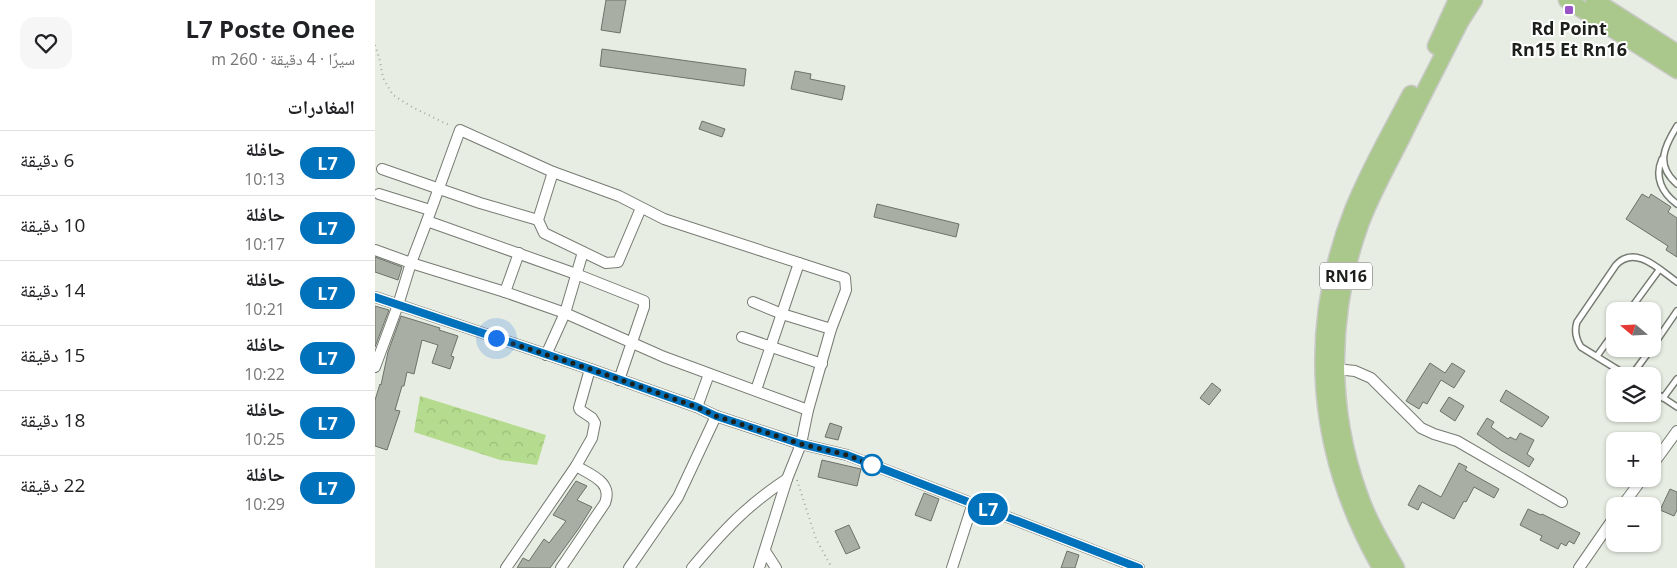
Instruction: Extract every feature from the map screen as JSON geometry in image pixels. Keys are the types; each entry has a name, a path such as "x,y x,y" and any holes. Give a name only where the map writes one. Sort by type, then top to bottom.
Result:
{"highway":[{"name":"RN16","path":"1381,568 1361,531 1345,492 1329,431 1323,367 1327,303 1342,241 1362,188 1426,68 1457,0"},
{"name":"RN16","path":"1396,568 1368,516 1352,474 1341,423 1336,369 1341,301 1349,261 1361,222 1377,185 1460,22 1474,0"},
{"path":"1567,0 1677,70"},
{"path":"1595,0 1677,53"}],"street":[{"path":"375,367 460,130 553,172 619,196 664,219 845,278 846,290 831,329 801,444 787,479 759,568"},
{"path":"382,169 480,203 538,220"},
{"path":"553,172 538,220 544,233 606,263 618,262 641,208"},
{"path":"379,194 430,210"},
{"path":"427,221 576,274 644,301 644,308 619,380"},
{"path":"375,250 565,313 664,357 809,410"},
{"path":"546,355 565,313 583,252"},
{"path":"505,292 519,253"},
{"path":"756,390 799,263"},
{"path":"375,297 590,369 697,407 716,416 801,444 847,455 1139,568"},
{"path":"753,302 782,314 831,329"},
{"path":"742,337 822,364"},
{"path":"506,568 576,466 595,430 593,418 579,408 590,369"},
{"path":"1336,369 1355,371 1371,378 1427,432 1457,442 1562,502"},
{"path":"697,407 709,374"},
{"path":"629,568 678,497 716,416"},
{"path":"1661,453 1677,431"},
{"path":"561,568 605,503 607,497 606,486 601,480 576,466"},
{"path":"692,568 719,536 747,508 763,494 787,479"},
{"path":"952,568 973,503"},
{"path":"1579,568 1606,529"},
{"path":"765,550 776,568"}],"lane":[{"path":"1677,126 1667,143 1659,168 1660,182 1665,193 1677,204"},
{"path":"1663,156 1668,175 1677,184"},
{"path":"1615,367 1581,347 1576,337 1576,327 1580,317 1616,266 1625,259 1635,257 1645,260 1677,282"},
{"path":"1636,302 1659,270"},
{"path":"1661,334 1677,312"},
{"path":"1597,356 1606,343"},
{"path":"1677,379 1663,398 1677,406"}],"path":[{"path":"375,45 381,61 383,78 393,95 412,107 460,130"},
{"path":"793,466 816,539 833,568"}],"green space":[{"path":"420,396 546,435 537,465 500,460 414,432"}],"building":[{"path":"606,0 626,0 620,33 601,30"},
{"path":"602,49 746,69 744,86 600,66"},
{"path":"795,71 811,74 810,79 845,86 842,100 791,89"},
{"path":"702,121 725,129 722,137 699,129"},
{"path":"1642,194 1649,198 1651,194 1671,207 1668,212 1677,218 1677,257 1666,250 1668,246 1626,219"},
{"path":"877,204 959,224 956,237 874,217"},
{"path":"375,257 402,267 398,280 375,272"},
{"path":"375,306 389,310 375,347"},
{"path":"401,316 440,328 439,330 458,336 451,356 454,357 450,369 432,363 438,345 422,340 414,374 407,372 404,386 402,386 395,410 400,411 387,450 375,446 375,400 381,385 388,352"},
{"path":"1430,363 1445,373 1452,363 1465,371 1454,388 1441,380 1427,404 1423,402 1419,409 1406,401"},
{"path":"1212,383 1221,390 1209,405 1200,398"},
{"path":"1506,390 1549,417 1542,427 1500,401"},
{"path":"1449,397 1464,406 1455,421 1440,411"},
{"path":"1487,418 1494,422 1491,427 1508,439 1510,437 1516,440 1520,433 1534,440 1527,454 1534,459 1529,467 1477,434"},
{"path":"830,423 842,427 838,440 825,437"},
{"path":"822,460 861,469 857,486 818,477"},
{"path":"1459,463 1467,467 1465,470 1499,489 1494,498 1474,487 1454,519 1422,502 1418,510 1408,505 1419,485 1441,497"},
{"path":"576,481 587,486 577,500 592,507 579,528 550,568 517,568 523,558 529,561 544,539 549,543 566,521 553,515"},
{"path":"1670,489 1677,492 1677,510 1674,516 1661,510"},
{"path":"924,493 939,499 931,521 915,515"},
{"path":"1528,509 1580,533 1574,544 1569,541 1566,546 1561,543 1558,549 1540,540 1542,536 1520,525"},
{"path":"849,525 860,548 846,554 835,531"},
{"path":"1067,551 1079,555 1075,568 1061,568"}],"bus line":[{"name":"L7","path":"375,297 590,369 697,407 716,416 801,444 847,455 1139,568"}],"place":[{"name":"Rd Point Rn15 Et Rn16","path":"1569,10"}],"route":[{"path":"496,338 590,369 697,407 716,416 801,444 847,455 872,465"}]}
